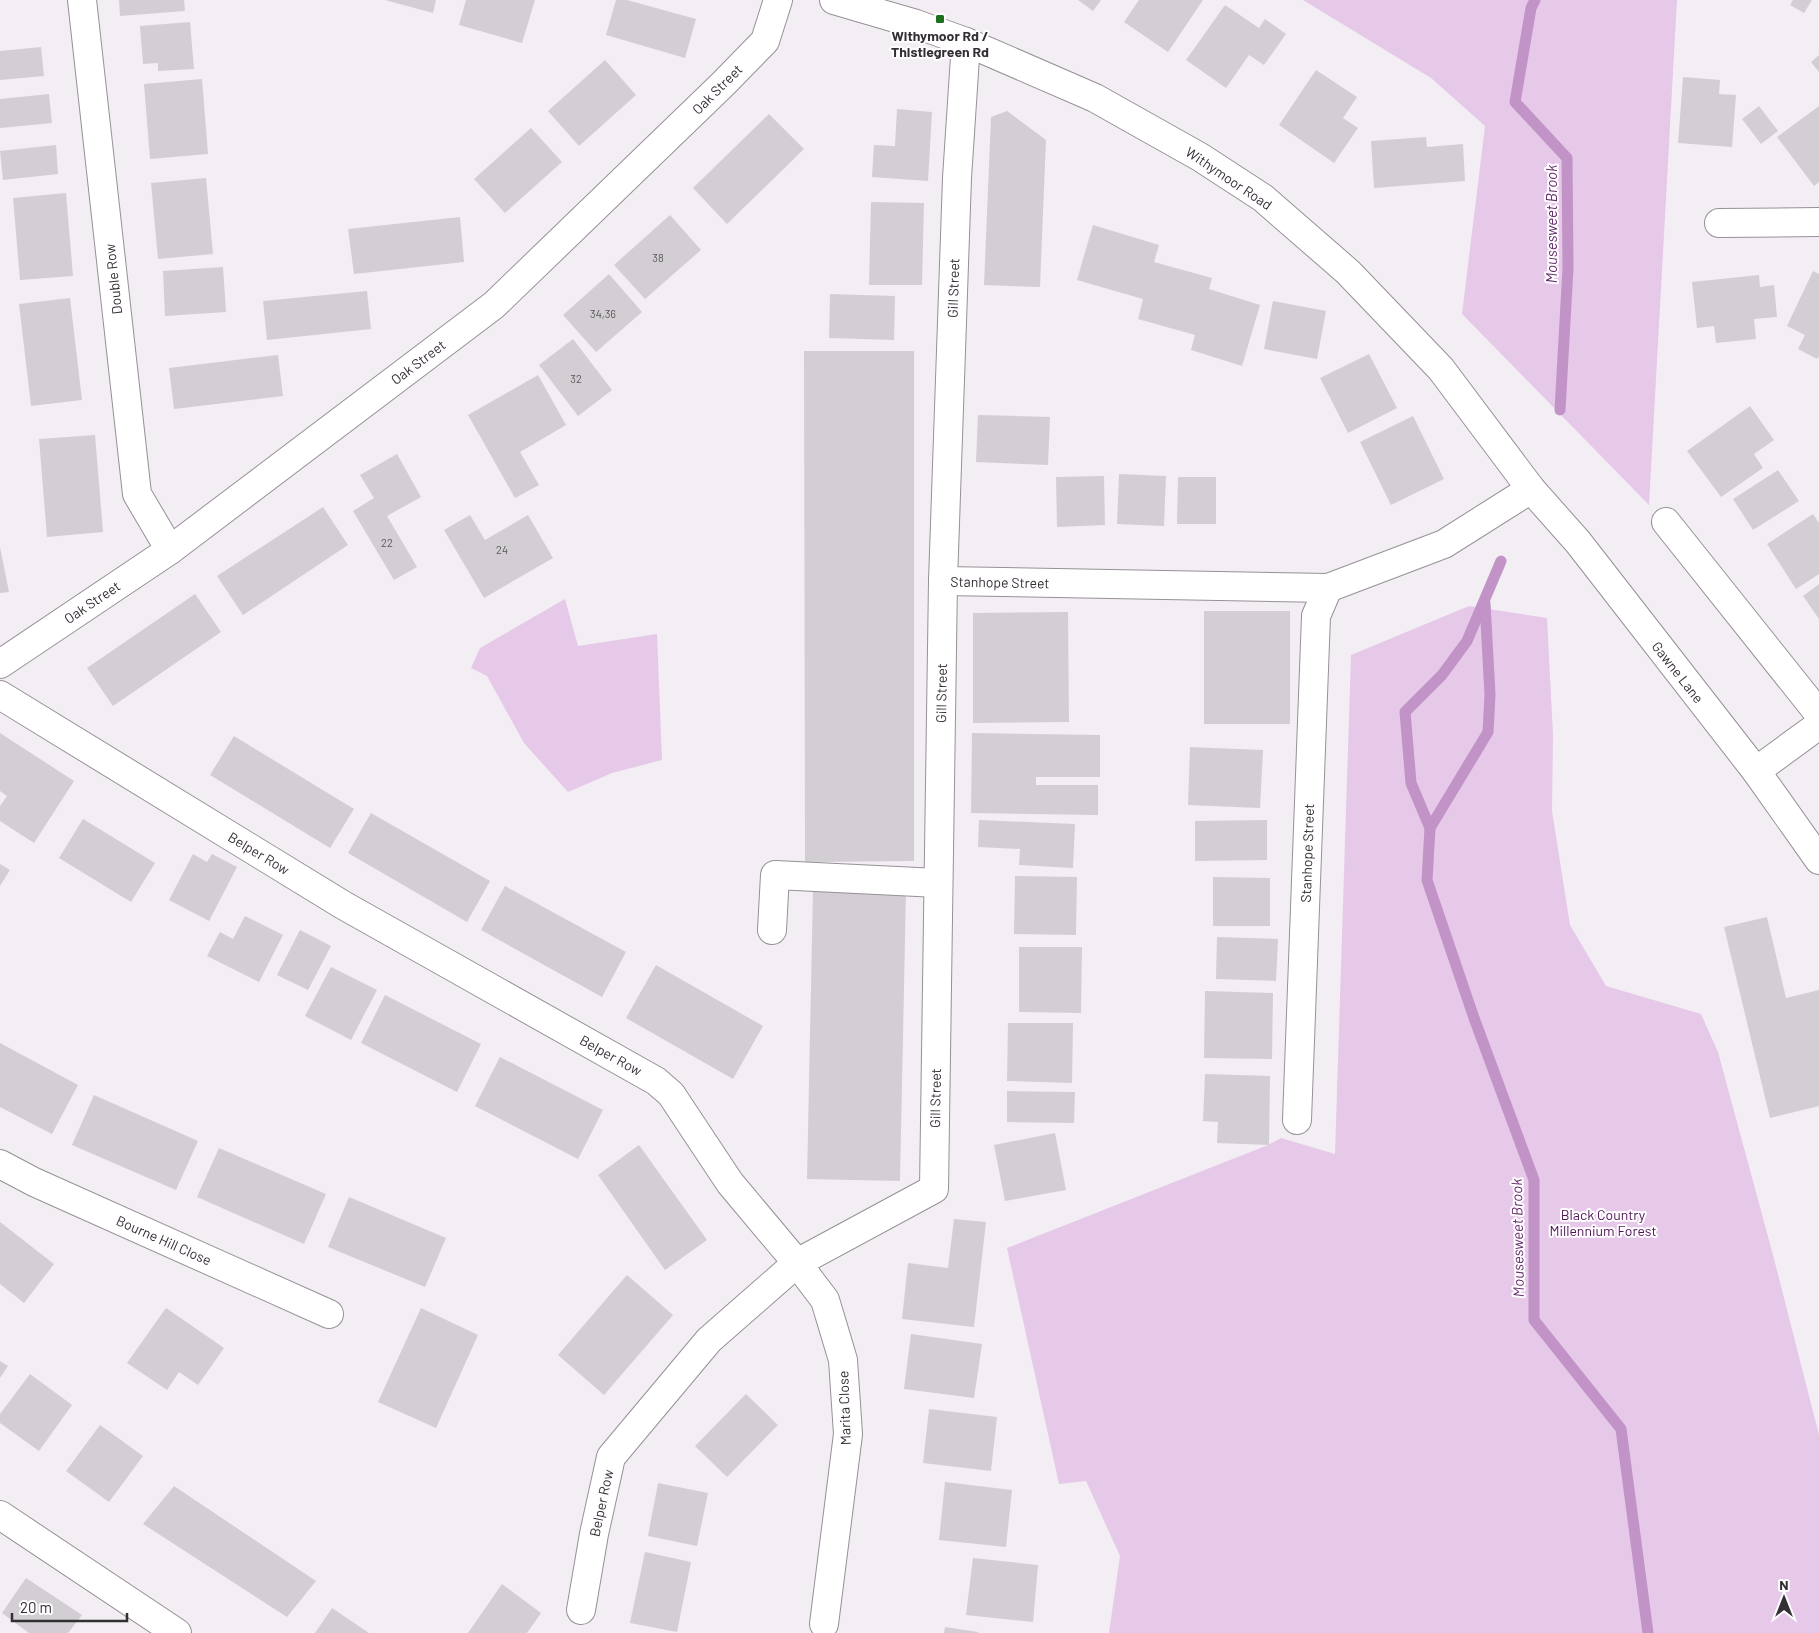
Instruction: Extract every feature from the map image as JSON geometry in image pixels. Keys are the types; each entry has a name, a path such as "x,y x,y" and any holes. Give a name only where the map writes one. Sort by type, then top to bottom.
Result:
{"street":[{"name":"Double Row","path":"82,0 137,494 170,550"},
{"name":"Oak Street","path":"0,664 170,550 494,305 723,84 765,40 778,0"},
{"name":"Withymoor Road","path":"834,0 916,24 966,42 1095,98 1200,157 1263,198 1348,272 1441,369 1531,489"},
{"name":"Gill Street","path":"797,1262 934,1189 943,581 957,178 966,42"},
{"path":"1719,223 1819,222"},
{"name":"Stanhope Street","path":"943,581 1328,588 1444,544 1531,489"},
{"name":"Gawne Lane","path":"1531,489 1578,542 1756,771 1819,860"},
{"path":"1666,522 1819,714"},
{"name":"Stanhope Street","path":"1297,1120 1316,616 1328,588"},
{"name":"Belper Row","path":"0,695 343,905 656,1081 671,1094 730,1184 797,1262 709,1340 611,1457 580,1610"},
{"path":"1756,771 1819,725"},
{"path":"772,930 775,875 938,883"},
{"name":"Bourne Hill Close","path":"0,1164 34,1182 329,1314"},
{"name":"Marita Close","path":"797,1262 825,1300 844,1369 848,1434 824,1624"},
{"path":"0,1515 177,1633"}],"green space":[{"path":"1303,0 1677,0 1649,505 1462,314 1485,126 1431,78"},
{"path":"565,599 578,646 657,634 662,760 612,773 568,792 524,743 487,676 471,668 480,648"},
{"name":"Black Country Millennium Forest","path":"1469,606 1547,618 1553,735 1552,811 1570,925 1606,986 1701,1014 1718,1052 1819,1435 1819,1633 1109,1633 1120,1556 1086,1481 1059,1484 1007,1248 1268,1145 1281,1138 1335,1154 1351,655"}],"building":[{"path":"119,0 184,0 185,11 120,16"},
{"path":"385,0 436,0 433,13"},
{"path":"466,0 535,0 522,43 459,25"},
{"path":"616,0 627,0 696,19 685,58 606,35"},
{"path":"1078,0 1101,0 1093,11"},
{"path":"1139,0 1203,0 1168,52 1124,22"},
{"path":"1793,0 1812,0 1804,13 1790,5"},
{"path":"1225,5 1259,28 1265,19 1286,34 1264,65 1249,55 1226,88 1186,60"},
{"path":"190,22 194,69 158,71 158,63 143,64 140,26"},
{"path":"41,47 44,76 0,80 0,51"},
{"path":"1819,55 1819,72 1811,62"},
{"path":"605,60 636,95 579,146 548,111"},
{"path":"1316,70 1357,97 1343,118 1358,128 1334,163 1279,125"},
{"path":"1683,77 1720,80 1719,94 1736,95 1732,147 1678,143"},
{"path":"202,79 208,154 150,159 144,84"},
{"path":"49,94 52,123 0,128 0,99"},
{"path":"1759,106 1778,131 1761,144 1742,119"},
{"path":"1819,106 1819,182 1814,186 1777,137"},
{"path":"897,109 932,112 928,181 872,177 874,145 895,146"},
{"path":"1007,111 1046,140 1040,287 984,285 991,117"},
{"path":"769,114 804,149 727,224 693,188"},
{"path":"531,128 562,162 505,213 474,179"},
{"path":"1426,137 1427,147 1463,144 1465,181 1374,188 1371,141"},
{"path":"56,145 58,174 3,180 0,151"},
{"path":"206,178 213,254 158,259 151,183"},
{"path":"66,193 73,276 20,280 13,198"},
{"path":"871,202 924,203 922,285 869,285"},
{"path":"670,215 701,250 645,299 614,265"},
{"path":"460,217 464,262 354,274 348,229"},
{"path":"1093,225 1159,245 1154,262 1212,278 1209,289 1260,305 1242,366 1191,350 1195,335 1138,319 1143,299 1077,280"},
{"path":"223,267 226,312 165,316 163,271"},
{"path":"1813,271 1819,274 1819,356 1817,359 1798,349 1805,335 1787,326"},
{"path":"609,274 642,312 596,352 563,315"},
{"path":"1759,275 1760,287 1774,285 1777,317 1754,319 1756,339 1716,343 1714,326 1697,328 1692,282"},
{"path":"367,291 371,329 267,340 263,301"},
{"path":"830,294 895,296 894,340 829,338"},
{"path":"70,298 82,400 31,406 19,304"},
{"path":"1273,301 1326,311 1317,359 1264,349"},
{"path":"573,339 612,390 578,416 539,365"},
{"path":"804,351 914,351 914,861 805,862"},
{"path":"1369,354 1397,408 1348,433 1320,378"},
{"path":"278,355 283,396 174,409 169,368"},
{"path":"538,375 566,425 520,452 539,485 515,498 468,415"},
{"path":"1750,406 1774,440 1754,454 1763,468 1721,497 1687,451"},
{"path":"978,415 1050,417 1048,465 976,462"},
{"path":"1413,416 1444,479 1391,505 1360,442"},
{"path":"95,435 103,532 47,537 39,439"},
{"path":"397,454 421,497 387,516 417,567 394,580 353,511 374,498 360,475"},
{"path":"1778,470 1799,501 1753,530 1733,499"},
{"path":"1119,474 1166,476 1164,526 1117,524"},
{"path":"1104,476 1105,525 1057,527 1056,477"},
{"path":"1178,477 1216,477 1216,524 1177,524"},
{"path":"323,507 348,545 243,615 217,576"},
{"path":"1813,514 1819,523 1819,574 1796,589 1767,544"},
{"path":"470,515 485,540 528,515 553,558 484,598 444,530"},
{"path":"0,547 9,592 0,593"},
{"path":"1819,584 1819,619 1803,596"},
{"path":"195,594 221,632 113,706 87,668"},
{"path":"1204,611 1290,611 1290,724 1204,724"},
{"path":"1068,612 1069,722 973,723 973,613"},
{"path":"0,733 74,781 34,843 0,821 0,806 7,796 0,791"},
{"path":"972,733 1100,735 1100,777 1036,777 1036,785 1098,785 1098,815 971,813"},
{"path":"234,736 354,809 330,848 210,775"},
{"path":"1190,747 1263,750 1260,808 1188,805"},
{"path":"371,813 490,881 467,922 348,853"},
{"path":"83,819 155,863 131,902 59,858"},
{"path":"979,820 1075,824 1073,868 1019,865 1020,849 978,847"},
{"path":"1267,820 1267,860 1195,861 1195,821"},
{"path":"193,854 207,862 212,854 237,867 209,921 169,900"},
{"path":"0,864 10,870 0,886"},
{"path":"1015,876 1077,877 1076,935 1014,934"},
{"path":"1213,877 1270,878 1270,926 1213,926"},
{"path":"505,886 626,952 602,997 481,930"},
{"path":"813,889 906,891 900,1181 807,1179"},
{"path":"245,916 283,935 259,982 207,956 220,932 233,939"},
{"path":"1767,917 1786,998 1819,990 1819,1106 1770,1118 1724,927"},
{"path":"300,930 331,946 308,990 277,975"},
{"path":"1217,937 1278,939 1276,981 1216,979"},
{"path":"1019,947 1082,947 1081,1013 1019,1012"},
{"path":"656,965 763,1026 733,1079 626,1018"},
{"path":"331,967 377,990 351,1040 305,1016"},
{"path":"1205,991 1273,993 1272,1059 1204,1058"},
{"path":"385,995 481,1044 457,1092 361,1043"},
{"path":"1008,1023 1073,1023 1072,1083 1007,1081"},
{"path":"0,1043 78,1085 52,1134 0,1107"},
{"path":"500,1057 603,1110 578,1159 475,1106"},
{"path":"1205,1074 1270,1076 1269,1145 1217,1143 1218,1122 1203,1121"},
{"path":"1007,1091 1075,1092 1074,1123 1007,1122"},
{"path":"94,1095 198,1141 176,1190 72,1145"},
{"path":"1055,1133 1066,1190 1005,1201 994,1145"},
{"path":"639,1145 707,1240 665,1270 598,1175"},
{"path":"219,1148 326,1194 304,1244 197,1197"},
{"path":"349,1197 446,1238 425,1287 328,1247"},
{"path":"954,1219 986,1222 974,1327 902,1319 908,1263 948,1268"},
{"path":"0,1222 54,1264 24,1303 0,1284"},
{"path":"627,1275 673,1315 604,1395 558,1355"},
{"path":"166,1308 224,1348 198,1385 179,1372 167,1390 127,1363"},
{"path":"421,1308 478,1335 436,1428 378,1402"},
{"path":"911,1334 982,1344 974,1398 904,1389"},
{"path":"0,1361 8,1366 0,1378"},
{"path":"30,1374 72,1405 39,1451 0,1423 0,1414"},
{"path":"746,1394 778,1425 727,1477 695,1446"},
{"path":"929,1409 997,1417 991,1471 923,1463"},
{"path":"100,1425 143,1456 109,1502 66,1471"},
{"path":"945,1482 1012,1490 1006,1547 939,1540"},
{"path":"658,1483 708,1493 697,1546 648,1536"},
{"path":"174,1486 316,1581 287,1617 143,1524"},
{"path":"645,1552 691,1562 677,1632 630,1623"},
{"path":"973,1558 1038,1565 1033,1622 966,1615"},
{"path":"26,1578 82,1615 68,1633 29,1633 2,1613"},
{"path":"502,1584 541,1613 527,1633 468,1633"},
{"path":"332,1608 369,1633 315,1633"},
{"path":"945,1627 978,1632 978,1633 944,1633"}],"waterway":[{"name":"Mousesweet Brook","path":"1535,0 1531,8 1515,102 1567,158 1568,268 1560,410"},
{"name":"Mousesweet Brook","path":"1501,561 1467,641 1442,675 1405,712 1411,783 1430,828 1427,880 1474,1018 1534,1180 1534,1320 1621,1429 1648,1633"},
{"name":"Mousesweet Brook","path":"1430,828 1488,732 1490,695 1485,603"}],"place":[{"name":"Withymoor Rd / Thistlegreen Rd","path":"940,19"}]}
